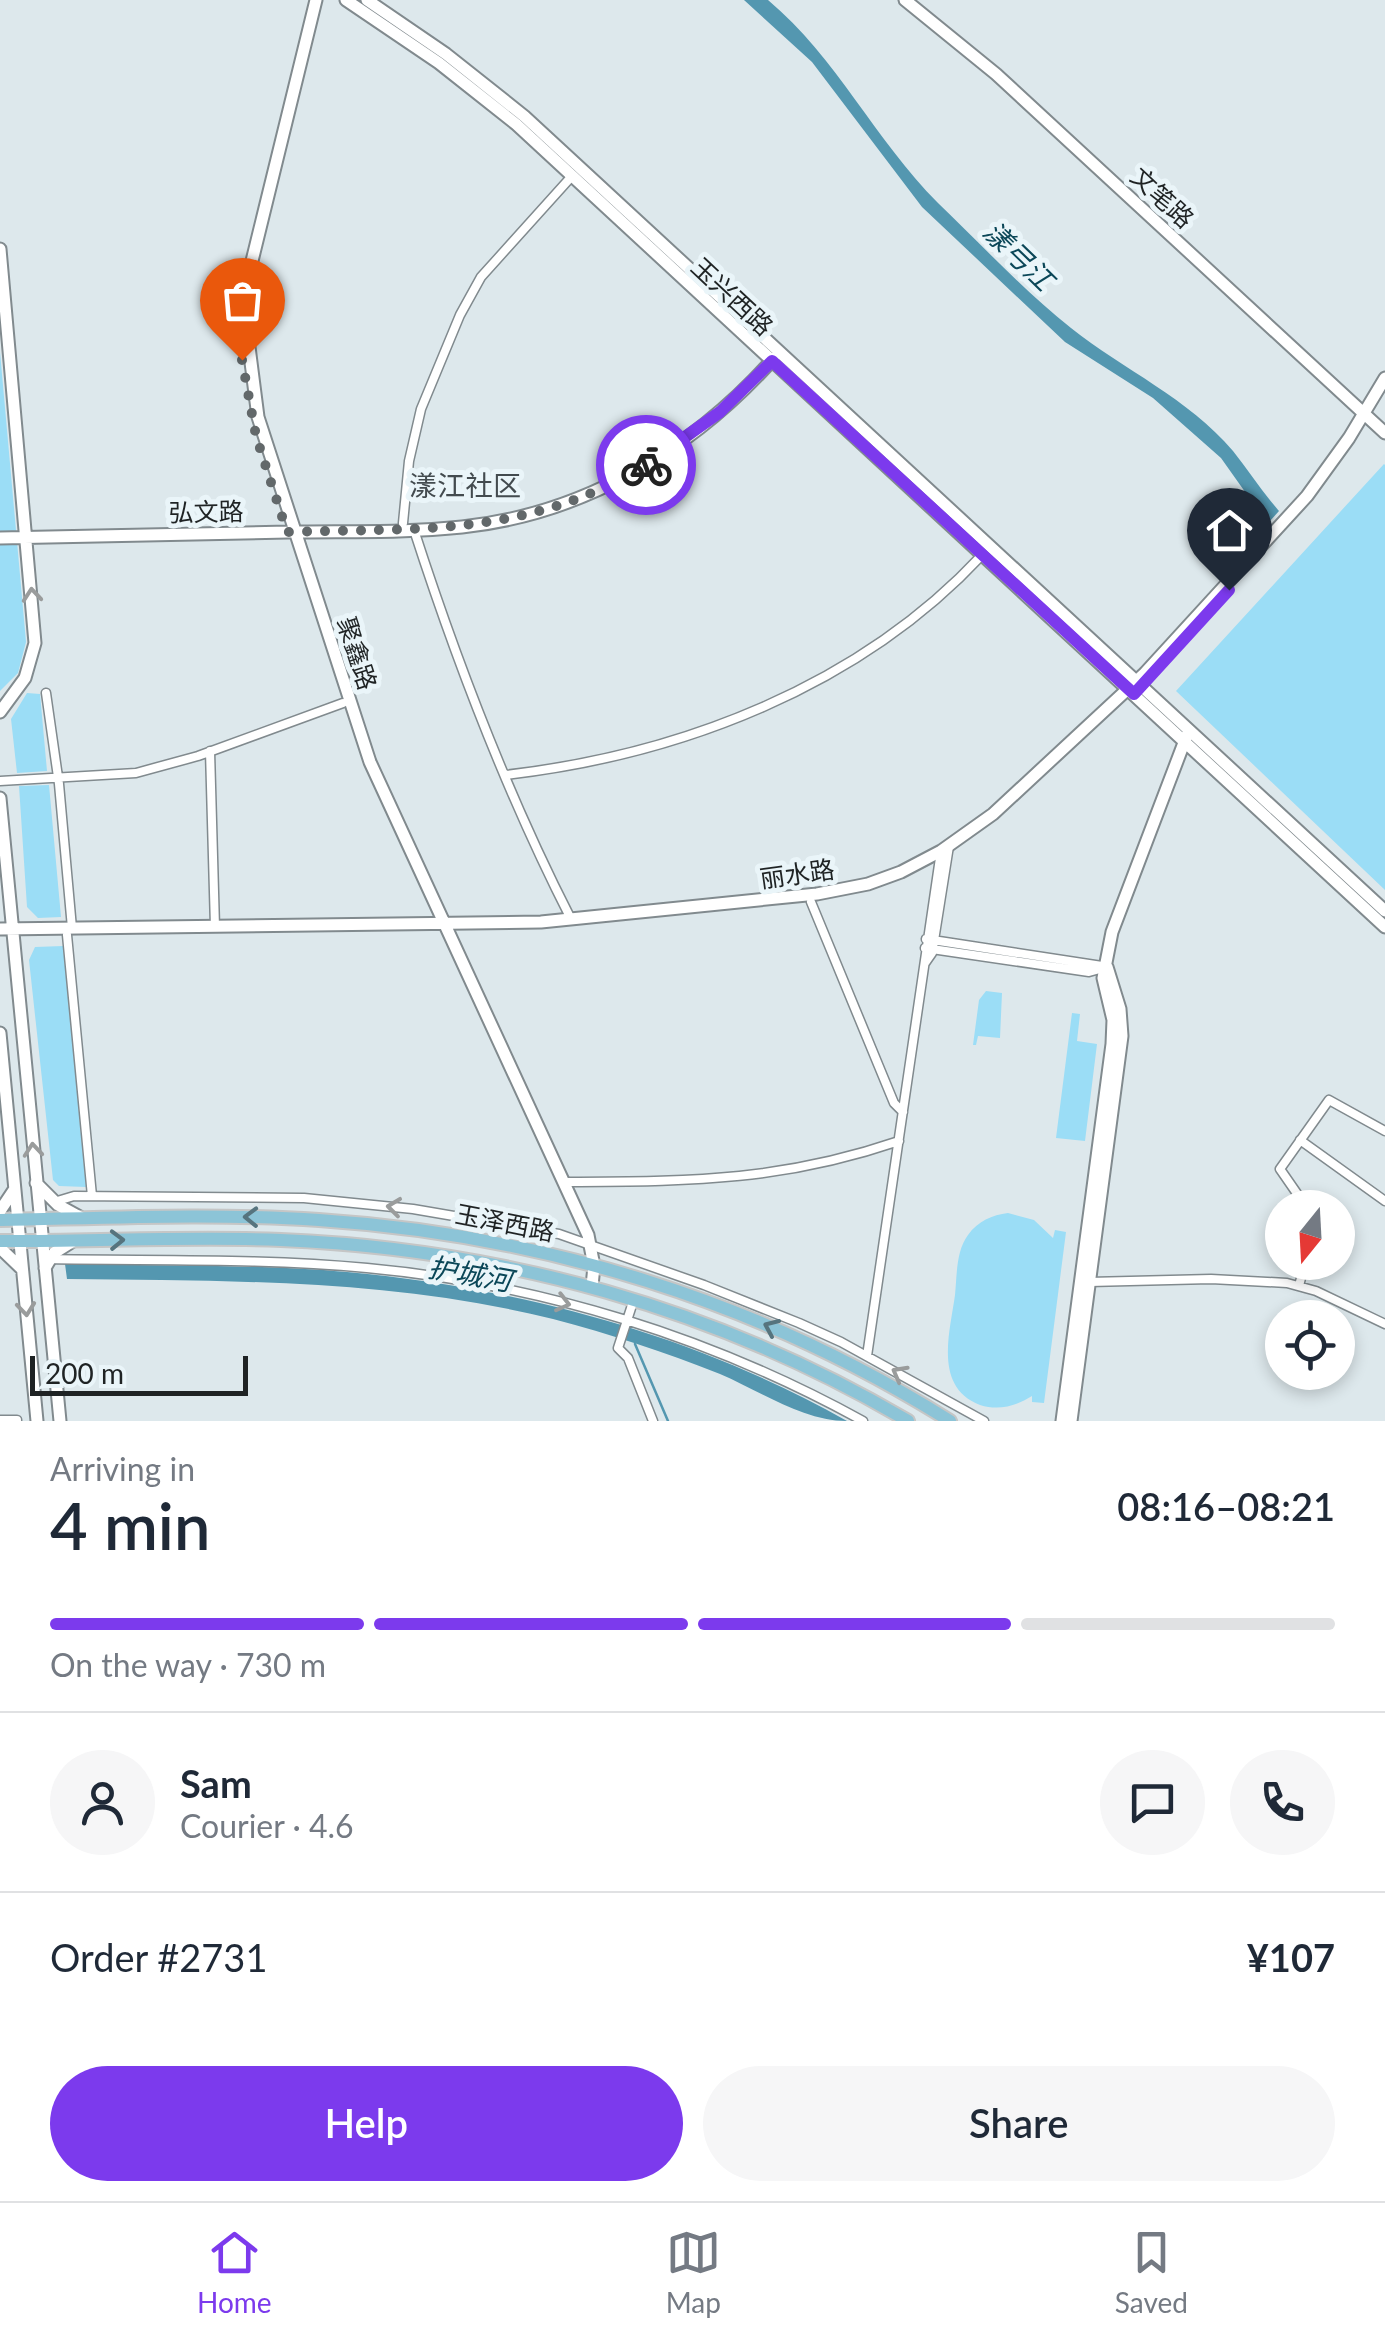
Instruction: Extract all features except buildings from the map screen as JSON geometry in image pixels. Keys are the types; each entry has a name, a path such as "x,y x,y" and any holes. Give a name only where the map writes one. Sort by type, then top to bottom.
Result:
{"main road":[{"name":"聚鑫路","path":"313,0 258,226 248,299 254,400 364,765 587,1244"},
{"name":"玉兴西路","path":"346,0 465,83 572,176 1385,911"},
{"name":"玉兴西路","path":"367,0 511,105 982,555 1136,688"},
{"name":"文笔路","path":"906,0 996,74 1385,434"},
{"path":"0,249 35,643 29,671 0,712"},
{"name":"弘文路","path":"0,534 408,527 499,514 598,483 678,436 773,354"},
{"name":"丽水路","path":"1367,417 1385,378"},
{"name":"丽水路","path":"70,932 215,927 542,929 810,902 887,885 944,853 1136,688 1312,500 1385,393"},
{"name":"聚鑫路","path":"290,529 370,762 441,928 564,1182 587,1244 589,1286"},
{"path":"0,697 18,688"},
{"name":"玉兴西路","path":"1187,735 1385,927"},
{"path":"1062,1421 1112,1044 1112,1020 1102,978 1112,932 1187,735"},
{"path":"0,798 6,932 47,1264 60,1421"},
{"name":"丽水路","path":"6,932 441,928 572,918 834,892 901,872 944,853"},
{"path":"1070,1421 1122,1036 1120,1009 1106,967"},
{"path":"0,1033 37,1421"},
{"path":"36,1183 54,1202 84,1218"},
{"path":"0,1211 14,1190"},
{"name":"玉泽西路","path":"0,1220 247,1217 357,1223 474,1238 590,1263 724,1307 864,1363 950,1421"},
{"name":"玉泽西路","path":"0,1244 246,1239 355,1245 470,1260 634,1298 760,1346 908,1421"},
{"path":"47,1264 74,1240"},
{"path":"0,1244 22,1269"}],"street":[{"path":"572,176 481,277 460,315 432,375 416,426 408,527 505,775 572,918"},
{"path":"505,775 624,755 746,715 828,673 880,640 951,585 982,555"},
{"path":"46,693 58,779 92,1196"},
{"path":"0,781 136,773 343,703"},
{"path":"210,751 215,927"},
{"path":"864,1363 944,853"},
{"path":"810,902 894,1102 903,1112"},
{"path":"930,944 1106,967"},
{"path":"1295,1190 1280,1169 1329,1100 1385,1131"},
{"path":"1300,1140 1385,1200"},
{"path":"564,1182 752,1177 822,1164 899,1141"},
{"path":"54,1202 74,1196 259,1196 369,1204 559,1234 756,1305 984,1421"},
{"path":"47,1264 379,1269 482,1285 626,1321 747,1364 863,1421"},
{"path":"1299,1286 1300,1280"},
{"path":"1089,1282 1275,1281 1299,1286 1385,1324"},
{"path":"634,1298 618,1348 628,1358 653,1421"},
{"path":"0,1420 17,1420"}],"shaded area":[{"path":"744,0 768,0 793,23 836,73 915,179 1036,299 1215,432 1279,511 1270,521 1221,458 1153,398 1065,342 922,207 812,62"},
{"path":"0,352 26,642 18,673 0,691"},
{"path":"1385,465 1385,890 1176,691"},
{"path":"27,693 40,694 47,771 17,773 11,719"},
{"path":"49,785 61,917 38,918 27,907 19,786"},
{"path":"63,946 86,1187 59,1186 53,1180 29,960 35,947"},
{"path":"986,991 1002,993 1000,1038 978,1036 973,1045 979,1000"},
{"path":"1072,1013 1080,1014 1077,1041 1097,1044 1085,1141 1056,1138"},
{"path":"1008,1213 1034,1220 1053,1238 1055,1230 1066,1232 1044,1403 1032,1402 1032,1396 1014,1405 994,1408 965,1397 956,1385 950,1372 948,1341 964,1241 981,1222"},
{"path":"65,1264 312,1269 477,1290 605,1320 668,1340 789,1391 847,1421 798,1411 720,1374 637,1344 493,1306 372,1289 311,1285 67,1279"}],"waterway":[{"path":"635,1344 668,1421"}],"way so far":[{"path":"242,360 256,436 287,532 427,530 500,521 581,498 646,465"}],"district":[{"name":"漾江社区","path":"465,485"}],"route":[{"path":"646,465 720,412 772,361 1134,694 1229,590"}],"water label":[{"name":"漾弓江","path":"1019,255"},
{"name":"护城河","path":"470,1273"}]}
